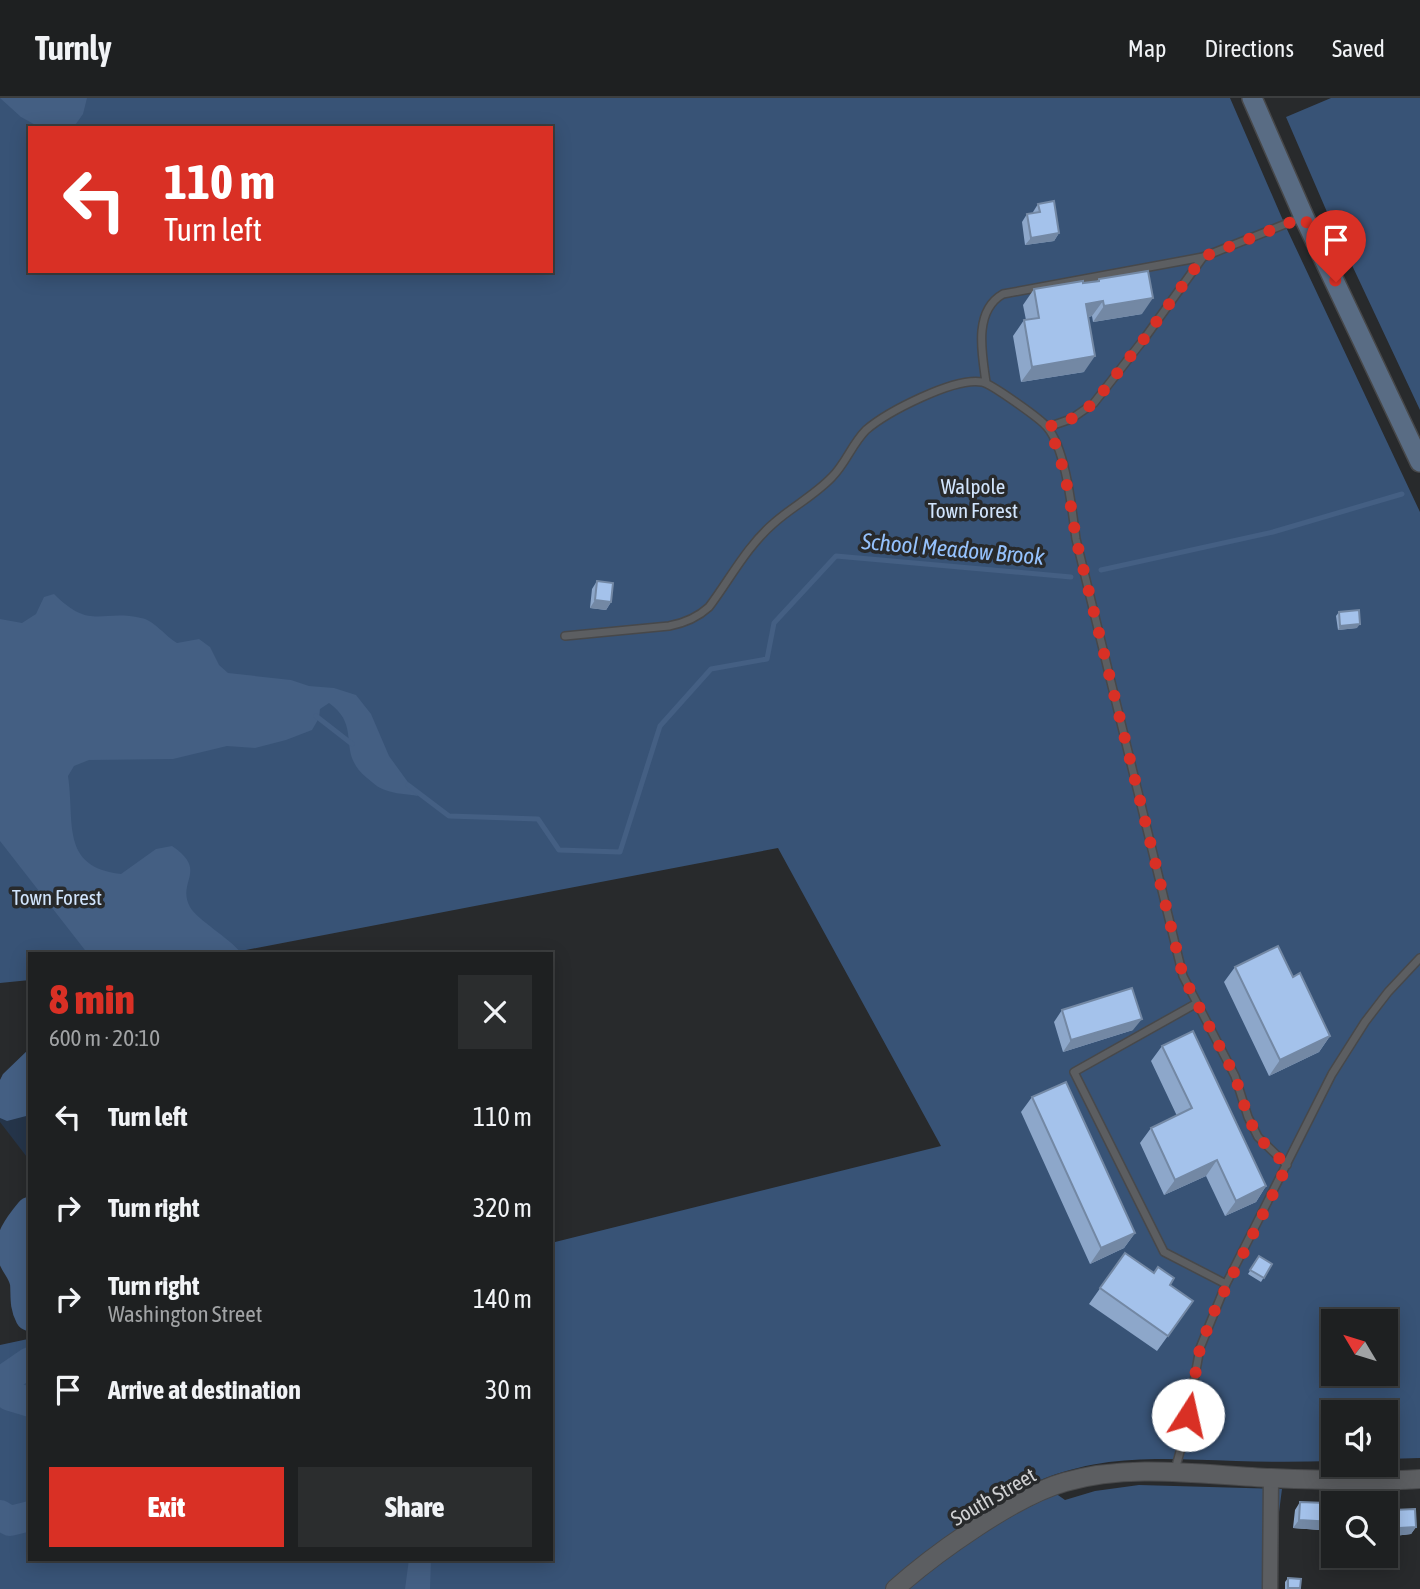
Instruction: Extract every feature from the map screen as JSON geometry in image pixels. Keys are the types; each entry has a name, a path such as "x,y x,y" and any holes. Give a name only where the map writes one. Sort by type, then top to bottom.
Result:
{"main road":[{"path":"1252,98 1304,217 1420,461"}],"street":[{"name":"South Street","path":"895,1589 994,1517 1065,1482 1118,1474 1175,1471 1271,1478 1420,1479"},
{"path":"1270,1589 1271,1478"}],"lane":[{"path":"986,382 983,358 984,319 989,306 998,297 1013,291 1203,257 1304,217"},
{"path":"1048,427 1071,419 1094,403 1203,257"},
{"path":"565,636 669,626 698,616 709,607 761,536 833,477 867,429 940,388 986,382 1048,427 1066,475 1076,539 1183,976 1235,1076 1248,1117 1258,1137 1287,1166"},
{"path":"1175,1471 1200,1348 1226,1284 1332,1074 1365,1022 1388,992 1420,958"},
{"path":"1197,1003 1074,1072 1164,1252 1226,1284"}],"shaded area":[{"path":"0,98 87,98 83,114 74,126 37,126 21,117"},
{"path":"54,594 78,612 87,615 141,618 177,643 199,639 210,647 219,665 228,673 291,680 356,695 371,714 389,756 418,796 382,789 367,778 352,759 345,721 329,703 320,709 319,718 312,730 255,748 227,746 173,759 89,760 74,766 68,776 74,840 79,852 101,870 121,874 156,849 172,846 188,862 190,876 186,890 190,907 199,918 240,952 86,952 0,841 0,619 22,623 36,614 44,597"},
{"path":"28,1050 28,1116 7,1121 0,1118 0,1080"},
{"path":"3,1074 28,1109 28,1158 0,1122 0,1080"},
{"path":"409,1561 431,1561 430,1589 405,1589"}],"green space":[{"name":"Walpole Town Forest","path":"0,98 1230,98 1285,225 1420,512 1420,1458 1398,1459 1398,1400 1321,1400 1321,1461 1136,1460 1087,1466 1038,1481 1065,1500 1095,1491 1139,1485 1282,1489 1269,1589 0,1589 0,1345 28,1339 28,1561 553,1561 553,1243 941,1146 778,848 235,952 28,952 28,980 0,983"},
{"path":"1331,98 1420,98 1420,410 1327,212 1286,117"}],"building":[{"path":"1054,201 1059,233 1031,238 1027,214 1040,212 1038,204"},
{"path":"1148,271 1153,298 1104,306 1103,301 1086,304 1095,356 1032,367 1024,320 1039,318 1034,289 1099,281"},
{"path":"597,581 613,583 611,602 595,600"},
{"path":"1359,610 1360,624 1340,626 1339,612"},
{"path":"1278,946 1293,977 1300,973 1330,1036 1280,1060 1235,967"},
{"path":"1132,988 1142,1019 1071,1040 1062,1010"},
{"path":"1193,1031 1266,1186 1236,1201 1217,1160 1175,1180 1151,1128 1192,1108 1162,1046"},
{"path":"1066,1082 1135,1233 1101,1248 1032,1097"},
{"path":"1125,1253 1154,1273 1158,1267 1174,1278 1170,1285 1193,1301 1168,1336 1100,1288"},
{"path":"1259,1256 1272,1264 1264,1278 1250,1270"},
{"path":"1300,1502 1321,1503 1321,1521 1299,1520"},
{"path":"1415,1509 1416,1527 1399,1528 1398,1510"},
{"path":"1288,1578 1301,1579 1300,1588 1288,1588"}],"waterway":[{"name":"School Meadow Brook","path":"1101,570 1273,532 1402,494"},
{"name":"School Meadow Brook","path":"408,785 449,816 538,819 559,850 620,852 660,726 711,669 767,659 774,623 836,556 1071,577"},
{"name":"School Meadow Brook","path":"316,716 352,744"},
{"path":"28,1214 15,1233 11,1245 13,1258 24,1279 28,1312"},
{"path":"28,1363 5,1379 4,1387 10,1396 28,1401"},
{"path":"0,1515 10,1521 28,1516"}],"route":[{"path":"1188,1415 1200,1348 1213,1314 1287,1166 1258,1137 1248,1117 1235,1076 1183,976 1076,539 1066,475 1048,427 1071,419 1094,403 1203,257 1304,217 1336,282"}],"park label":[{"name":"Town Forest","path":"57,897"}]}
